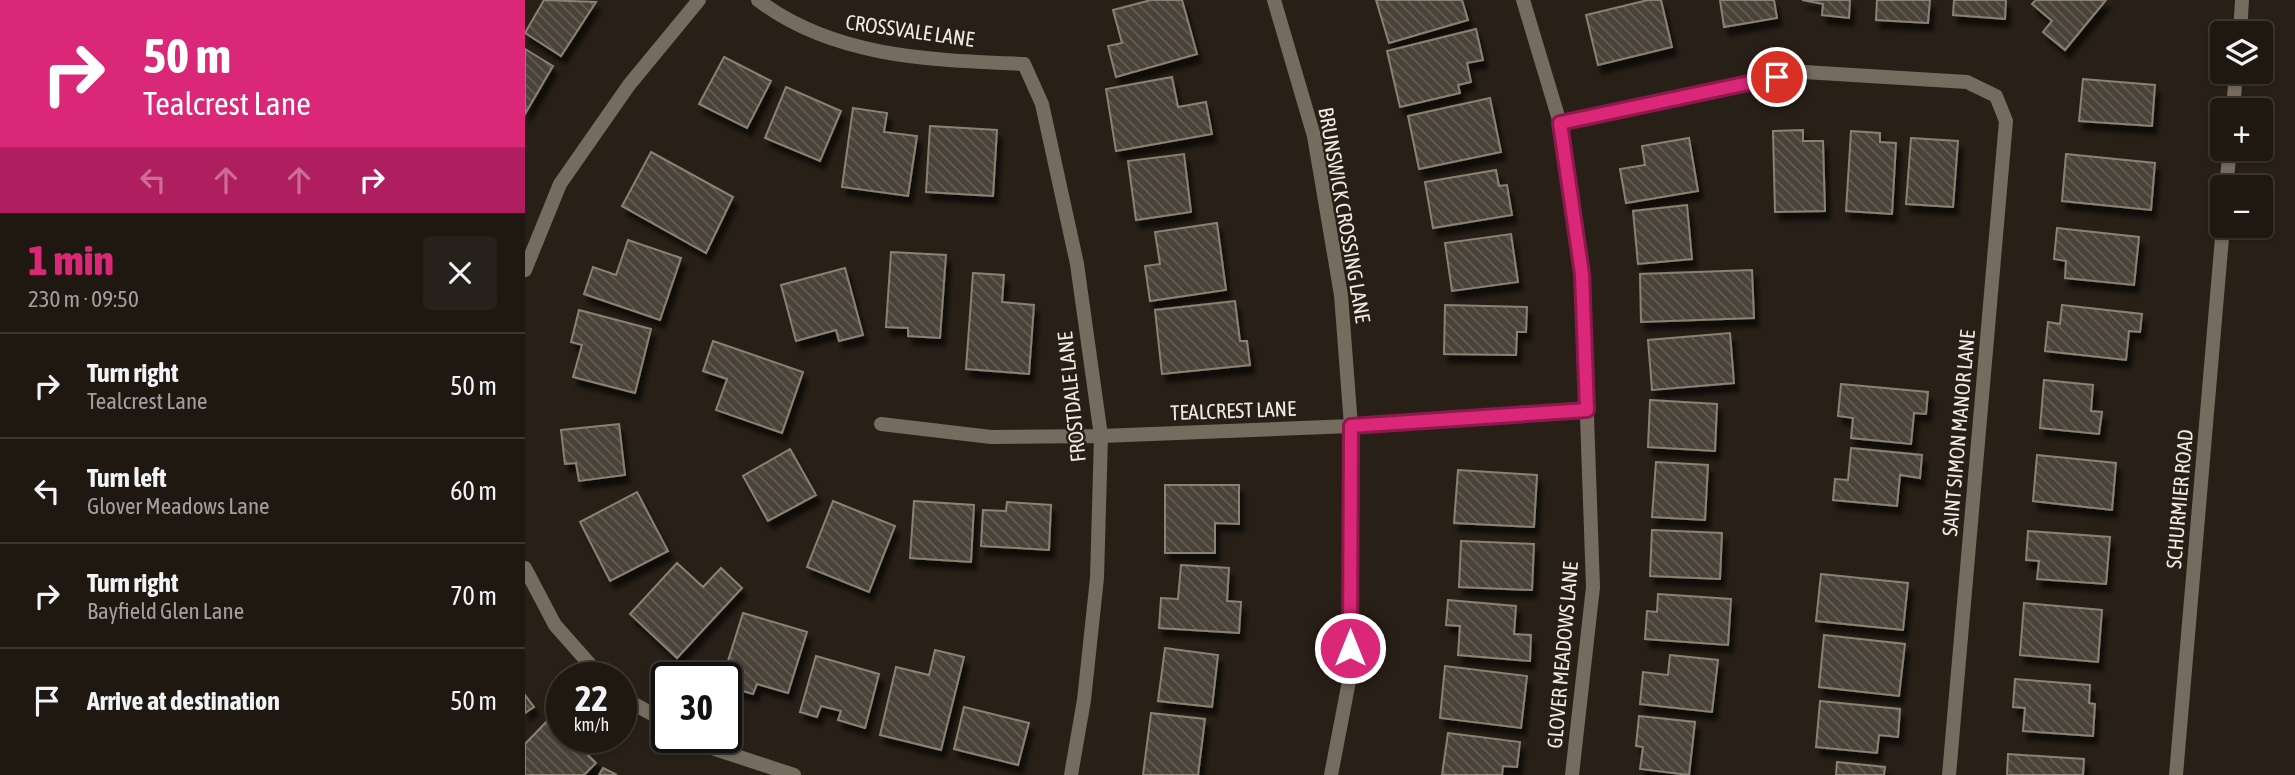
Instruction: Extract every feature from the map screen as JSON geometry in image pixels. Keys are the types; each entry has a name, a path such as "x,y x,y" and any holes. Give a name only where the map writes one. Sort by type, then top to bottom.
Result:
{"street":[{"path":"525,270 560,184 629,85 699,0"},
{"name":"CROSSVALE LANE","path":"758,0 845,46 941,60 1024,64"},
{"name":"BRUNSWICK CROSSING LANE","path":"1274,0 1314,136 1341,295 1351,426 1350,676 1331,775"},
{"name":"GLOVER MEADOWS LANE","path":"1523,0 1560,123 1582,274 1593,587 1572,775"},
{"path":"2241,21 2242,0"},
{"name":"FROSTDALE LANE","path":"1024,64 1042,104 1077,264 1101,436 1097,578 1084,700 1071,775"},
{"name":"SAINT SIMON MANOR LANE","path":"1560,123 1804,72 1967,82 1996,96 2006,121 1949,775"},
{"name":"SCHURMIER ROAD","path":"2176,775 2222,238"},
{"name":"TEALCREST LANE","path":"881,424 991,437 1101,436 1351,426 1587,410"},
{"path":"525,568 555,625 588,662"},
{"path":"727,753 794,775"}],"building":[{"path":"544,0 596,2 561,56 525,33"},
{"path":"1151,0 1182,0 1197,54 1116,77 1108,46 1122,43 1113,10"},
{"path":"1376,0 1462,0 1468,20 1389,43"},
{"path":"1648,0 1661,0 1672,47 1598,65 1586,15"},
{"path":"1720,0 1774,0 1777,18 1724,27"},
{"path":"1802,0 1850,0 1849,18 1822,15 1823,4"},
{"path":"1877,0 1930,0 1928,23 1876,20"},
{"path":"1954,0 2006,0 2005,19 1953,15"},
{"path":"2036,0 2106,0 2065,50 2043,32 2052,21 2032,4"},
{"path":"1476,29 1483,60 1467,63 1471,82 1458,85 1460,93 1400,107 1387,51"},
{"path":"525,49 553,66 525,114"},
{"path":"724,57 771,81 747,128 699,104"},
{"path":"1172,77 1178,107 1206,102 1212,134 1116,151 1106,89"},
{"path":"2083,79 2155,85 2152,126 2079,121"},
{"path":"786,87 841,111 820,161 765,138"},
{"path":"1490,98 1501,152 1419,169 1408,116"},
{"path":"853,108 887,113 884,132 917,136 908,196 842,187"},
{"path":"930,126 997,130 993,196 926,192"},
{"path":"1803,130 1803,141 1823,141 1825,211 1775,212 1773,131"},
{"path":"1851,131 1880,133 1880,142 1896,143 1892,214 1846,211"},
{"path":"1689,138 1698,191 1626,203 1620,169 1645,165 1642,146"},
{"path":"1911,138 1958,141 1953,207 1906,204"},
{"path":"651,152 733,197 706,253 622,206"},
{"path":"1184,154 1191,212 1136,220 1128,161"},
{"path":"2066,154 2155,163 2151,210 2062,201"},
{"path":"1496,170 1499,186 1507,185 1512,215 1433,228 1425,182"},
{"path":"1687,205 1692,259 1638,264 1633,211"},
{"path":"1217,223 1226,290 1150,301 1145,266 1160,264 1155,232"},
{"path":"2057,228 2139,237 2134,285 2065,278 2066,261 2054,259"},
{"path":"1511,234 1518,282 1452,291 1445,243"},
{"path":"628,240 681,258 660,320 584,294 593,267 616,275"},
{"path":"891,252 946,255 940,338 908,336 908,328 886,327"},
{"path":"845,268 863,335 839,341 836,330 796,341 781,285"},
{"path":"1752,270 1754,318 1641,322 1640,274"},
{"path":"973,273 1004,275 1002,302 1034,305 1029,374 966,369"},
{"path":"1235,301 1240,341 1247,341 1250,365 1162,374 1155,310"},
{"path":"1445,305 1527,307 1526,332 1517,332 1516,355 1444,354"},
{"path":"2062,305 2142,314 2140,332 2129,331 2126,360 2045,351 2048,322 2060,324"},
{"path":"579,310 651,329 635,393 573,377 582,345 571,342"},
{"path":"1730,333 1734,383 1652,390 1648,340"},
{"path":"713,341 803,372 782,433 716,410 727,379 703,371"},
{"path":"2044,380 2093,385 2091,411 2102,412 2099,434 2040,428"},
{"path":"1841,384 1928,392 1926,414 1914,413 1911,444 1851,438 1853,418 1838,416"},
{"path":"1650,400 1717,404 1715,451 1648,447"},
{"path":"619,424 625,475 579,481 576,463 565,464 561,430"},
{"path":"1851,448 1922,455 1920,478 1900,475 1897,506 1833,500 1835,479 1848,480"},
{"path":"790,449 816,495 768,521 743,476"},
{"path":"2037,455 2116,463 2112,510 2033,501"},
{"path":"1656,462 1708,465 1705,520 1652,517"},
{"path":"1458,470 1537,475 1534,527 1454,523"},
{"path":"1165,485 1239,485 1239,524 1215,523 1215,553 1165,553"},
{"path":"637,492 668,551 610,581 580,522"},
{"path":"833,501 895,526 869,592 807,567"},
{"path":"914,501 974,505 971,562 910,558"},
{"path":"1007,502 1051,505 1049,550 981,546 983,510 1006,511"},
{"path":"1652,530 1722,533 1720,579 1650,576"},
{"path":"2028,531 2110,537 2106,584 2037,579 2039,561 2026,560"},
{"path":"1461,541 1534,544 1532,590 1459,587"},
{"path":"677,563 703,587 721,568 742,588 677,658 630,614"},
{"path":"1181,565 1229,568 1227,601 1241,602 1239,633 1159,628 1161,598 1178,599"},
{"path":"1821,574 1908,583 1903,630 1816,621"},
{"path":"1658,594 1731,599 1728,645 1645,639 1647,611 1657,612"},
{"path":"1448,600 1516,606 1514,634 1531,635 1530,661 1458,655 1460,626 1446,625"},
{"path":"2024,603 2102,610 2098,662 2020,655"},
{"path":"743,613 807,632 788,693 757,684 753,694 742,691 742,662 728,662"},
{"path":"1824,635 1905,644 1899,696 1819,687"},
{"path":"1165,648 1218,655 1212,707 1158,701"},
{"path":"935,650 964,657 941,750 880,735 896,667 929,675"},
{"path":"1670,655 1718,660 1712,712 1640,704 1643,672 1668,675"},
{"path":"816,656 879,674 865,728 838,720 841,711 821,706 817,717 800,712"},
{"path":"1445,666 1527,676 1521,728 1440,718"},
{"path":"2015,679 2090,685 2089,703 2095,704 2093,736 2023,731 2025,708 2013,707"},
{"path":"525,695 534,707 525,713"},
{"path":"1820,701 1900,709 1898,737 1879,735 1877,753 1816,747"},
{"path":"964,707 1029,723 1018,765 954,749"},
{"path":"1151,713 1205,719 1198,775 1143,775"},
{"path":"1639,716 1695,722 1689,775 1640,769 1643,747 1636,746"},
{"path":"546,722 546,753 586,753 596,763 584,775 525,775 525,744"},
{"path":"1448,733 1520,742 1517,767 1503,766 1502,775 1442,775"},
{"path":"2008,754 2084,759 2083,775 2007,775"},
{"path":"1837,762 1885,767 1884,775 1836,775"},
{"path":"603,768 617,775 599,775"}],"route":[{"path":"1350,648 1351,426 1587,410 1582,274 1560,123 1777,77"}]}
